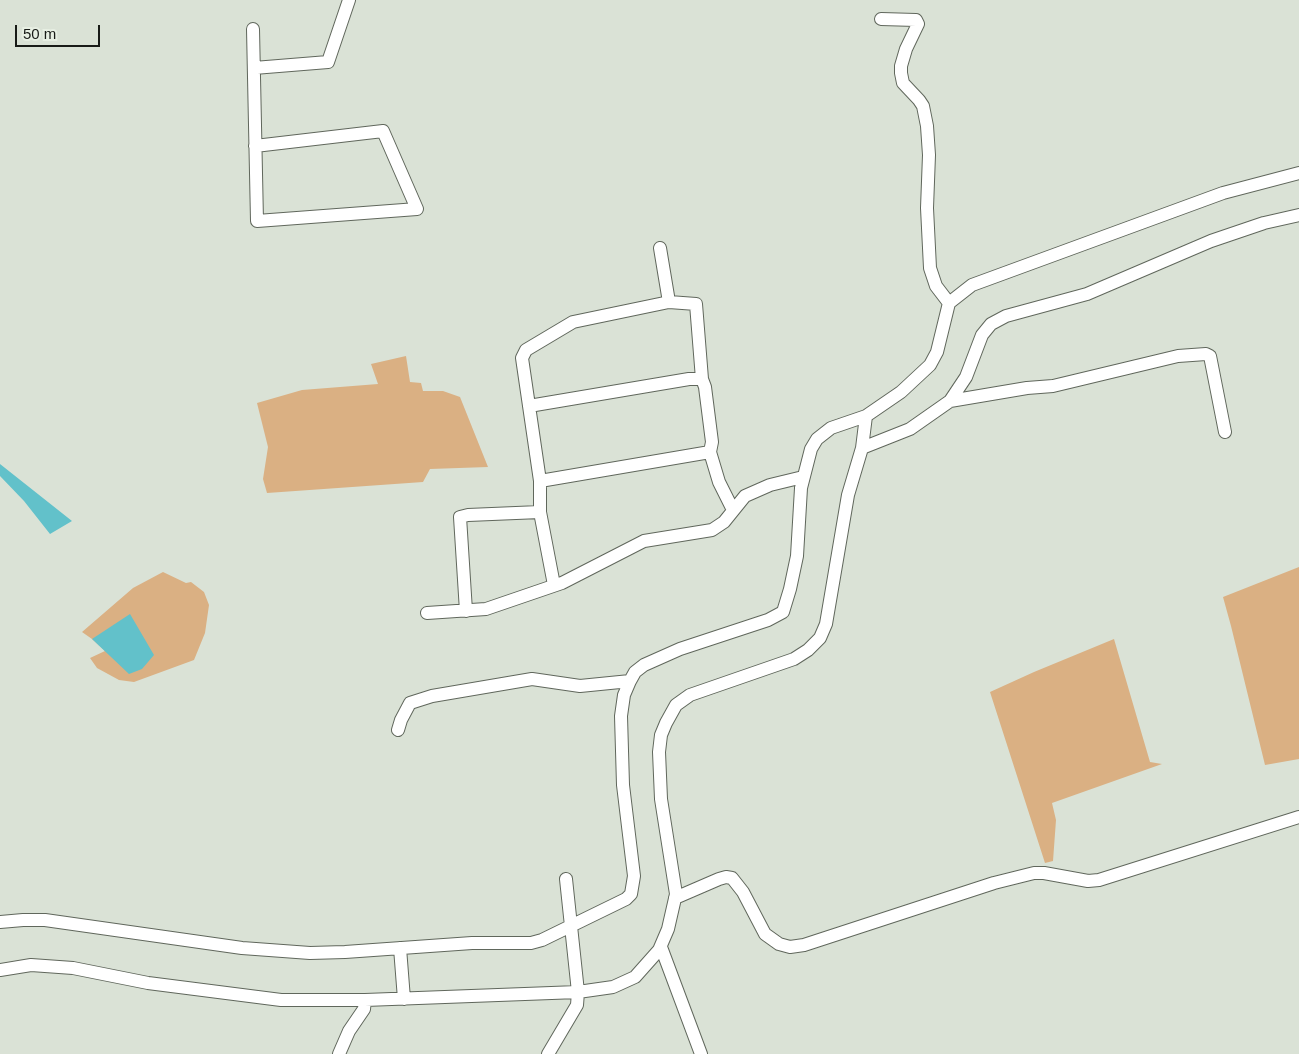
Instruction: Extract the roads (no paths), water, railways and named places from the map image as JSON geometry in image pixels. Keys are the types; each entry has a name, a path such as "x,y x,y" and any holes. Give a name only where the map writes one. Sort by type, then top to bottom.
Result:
{"street":[{"path":"254,68 328,62 349,0"},
{"path":"881,19 916,20 918,24 906,49 901,73 903,83 923,106 927,126 927,208 930,268 936,286 949,303"},
{"path":"253,29 257,221 417,209 383,131 256,146"},
{"path":"0,922 45,920 242,948 310,953 345,952 472,942 531,943 542,940 626,899 631,894 634,876 623,785 621,716 624,695 635,672 644,665 714,637 768,620 782,612 790,589 797,556 803,477 811,449 817,439 831,428 866,416 901,392 930,365 936,352 949,303 972,285 1223,193 1299,173"},
{"path":"862,448 910,429 950,402 966,377 982,335 991,324 1006,316 1087,294 1211,241 1264,223 1299,215"},
{"path":"660,248 669,302"},
{"path":"554,586 540,512 540,481 522,358 526,350 573,322 669,302 696,304 702,379 705,387 712,442 710,452 719,482 733,510"},
{"path":"950,402 1027,388 1053,386 1178,356 1206,354 1210,356 1212,361 1225,432"},
{"path":"529,406 690,379 702,379"},
{"path":"0,970 31,965 73,968 148,983 281,1000 404,999 578,992 613,988 635,977 660,947 668,929 676,894 661,799 659,752 661,735 676,705 690,695 794,659 808,650 820,638 826,624 848,495 862,448 866,416"},
{"path":"540,481 710,452"},
{"path":"427,613 486,609 554,586 644,541 712,530 724,522 745,496 760,488 803,477"},
{"path":"466,611 460,517 540,512"},
{"path":"398,730 400,720 410,703 432,696 532,679 580,686 630,681"},
{"path":"675,898 719,879 732,878 743,892 765,934 779,944 790,947 804,945 994,882 1044,873 1088,881 1099,880 1299,817"},
{"path":"548,1054 577,1005 578,992 566,879"},
{"path":"660,947 701,1054"},
{"path":"400,948 404,999"},
{"path":"339,1054 349,1031 364,1009 365,1000"}],"water":[{"path":"0,464 72,521 50,534 24,501 0,476"},
{"path":"130,614 154,655 142,669 129,674 92,639"}]}
